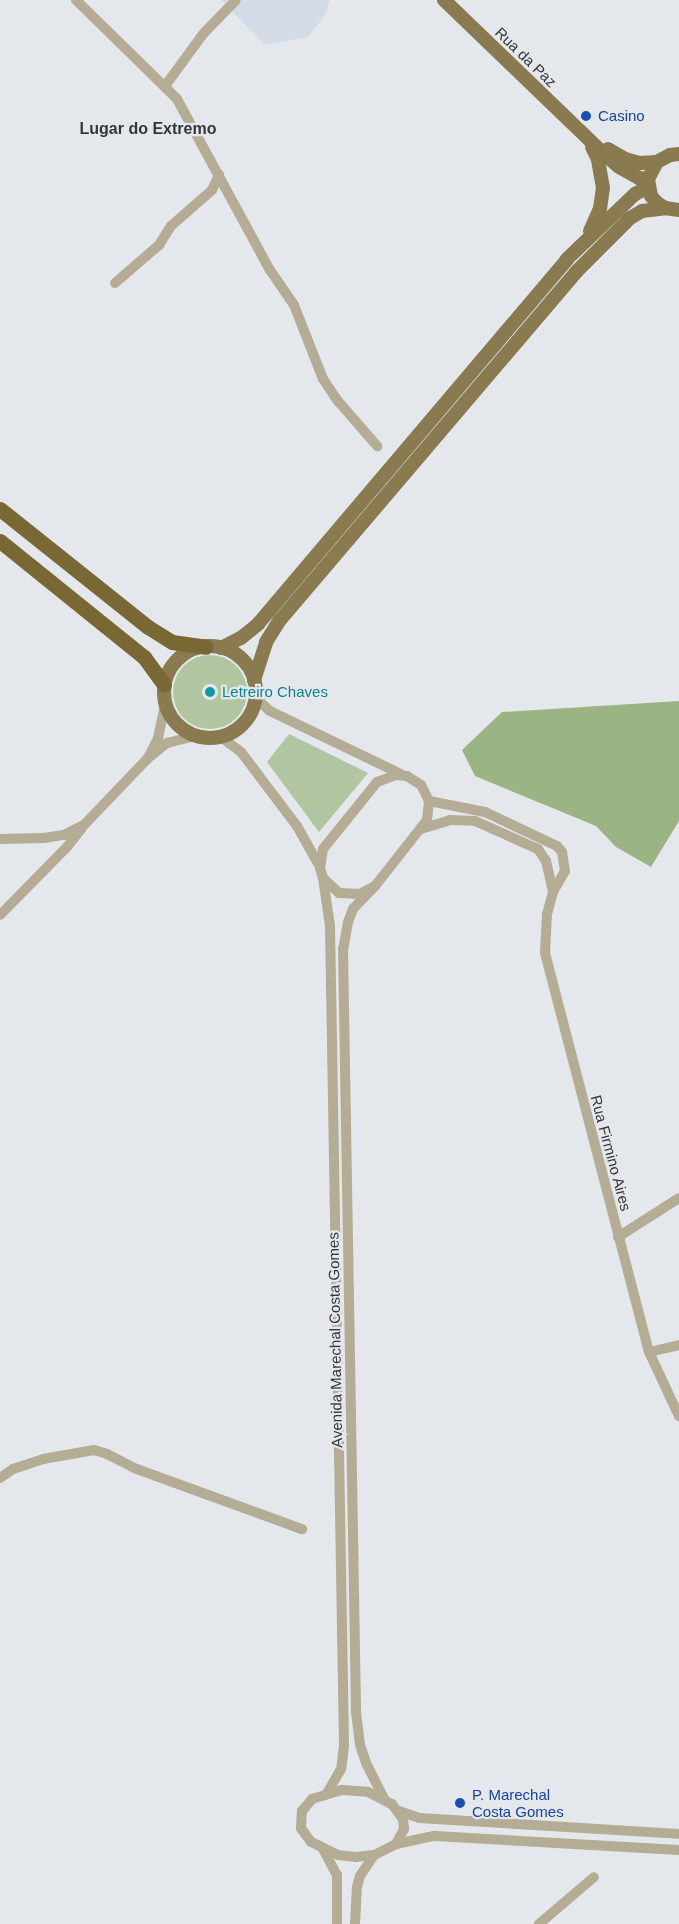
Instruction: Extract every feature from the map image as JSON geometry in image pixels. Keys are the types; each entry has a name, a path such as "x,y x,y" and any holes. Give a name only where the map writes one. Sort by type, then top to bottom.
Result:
{"highway":[{"path":"0,509 148,627 172,642 214,647"},
{"path":"0,541 144,657 164,685"}],"main road":[{"name":"Rua da Paz","path":"444,0 586,137"},
{"path":"586,137 625,159 657,162 670,155 679,154"},
{"path":"586,137 619,167 648,183 651,196 673,211"},
{"path":"580,246 596,222 603,188 598,159 586,137"},
{"path":"657,162 648,183 580,246 258,624 242,638 182,655 170,668 164,685 165,705 175,722 195,736 221,737 241,726 248,717 266,642 280,620 576,272 630,218 642,211 673,211"},
{"path":"214,647 238,656 248,666 255,686"}],"street":[{"path":"76,0 177,99 270,270 294,305 323,379 338,401 377,446"},
{"path":"165,86 203,34 236,0"},
{"path":"115,283 159,245 171,226 212,190 219,175"},
{"path":"255,686 261,703 270,711 407,776 420,785 429,801 427,820 421,829"},
{"path":"147,759 158,738 165,705"},
{"path":"0,915 67,847 84,825 147,759 167,743 195,736"},
{"path":"221,737 241,752 310,847 321,873 339,893 349,895 366,892 375,886"},
{"path":"321,873 323,849 377,782 396,775 407,776"},
{"name":"Rua Firmino Aires","path":"429,801 485,812 557,846 562,852 565,871 554,892 547,915 545,953 649,1352 679,1416"},
{"path":"421,829 438,822 464,819 484,824 527,844 543,855 554,892"},
{"path":"1,838 44,838 64,835 84,825"},
{"name":"Avenida Marechal Costa Gomes","path":"384,1798 367,1765 360,1744 356,1712 343,949 353,909 375,886 421,829"},
{"name":"Avenida Marechal Costa Gomes","path":"321,873 330,937 344,1746 341,1769 327,1793"},
{"path":"618,1237 679,1198"},
{"path":"649,1352 679,1345"},
{"path":"0,1478 13,1469 43,1459 94,1450 134,1468 302,1529"},
{"path":"679,1834 418,1818 399,1811 384,1798 354,1790 327,1793 306,1804 300,1819 304,1834 323,1849 338,1855 356,1857 374,1855 396,1844 435,1836 679,1850"},
{"path":"396,1844 404,1829 399,1811"},
{"path":"323,1849 337,1875 336,1924"},
{"path":"354,1924 360,1876 374,1855"},
{"path":"540,1924 594,1877"}],"shaded area":[{"path":"221,0 330,0 326,13 308,37 265,45"}],"green space":[{"path":"210,655 224,658 236,666 244,678 247,692 244,706 236,718 224,726 210,729 196,726 184,718 176,706 173,692 176,678 184,666 196,658"},
{"path":"679,701 679,821 651,867 616,847 596,826 475,776 462,750 502,712"},
{"path":"289,734 368,773 319,832 267,762"}],"place":[{"name":"Casino","path":"586,116"},
{"name":"Letreiro Chaves","path":"210,692"},
{"name":"P. Marechal Costa Gomes","path":"460,1803"}],"district":[{"name":"Lugar do Extremo","path":"148,129"}]}
